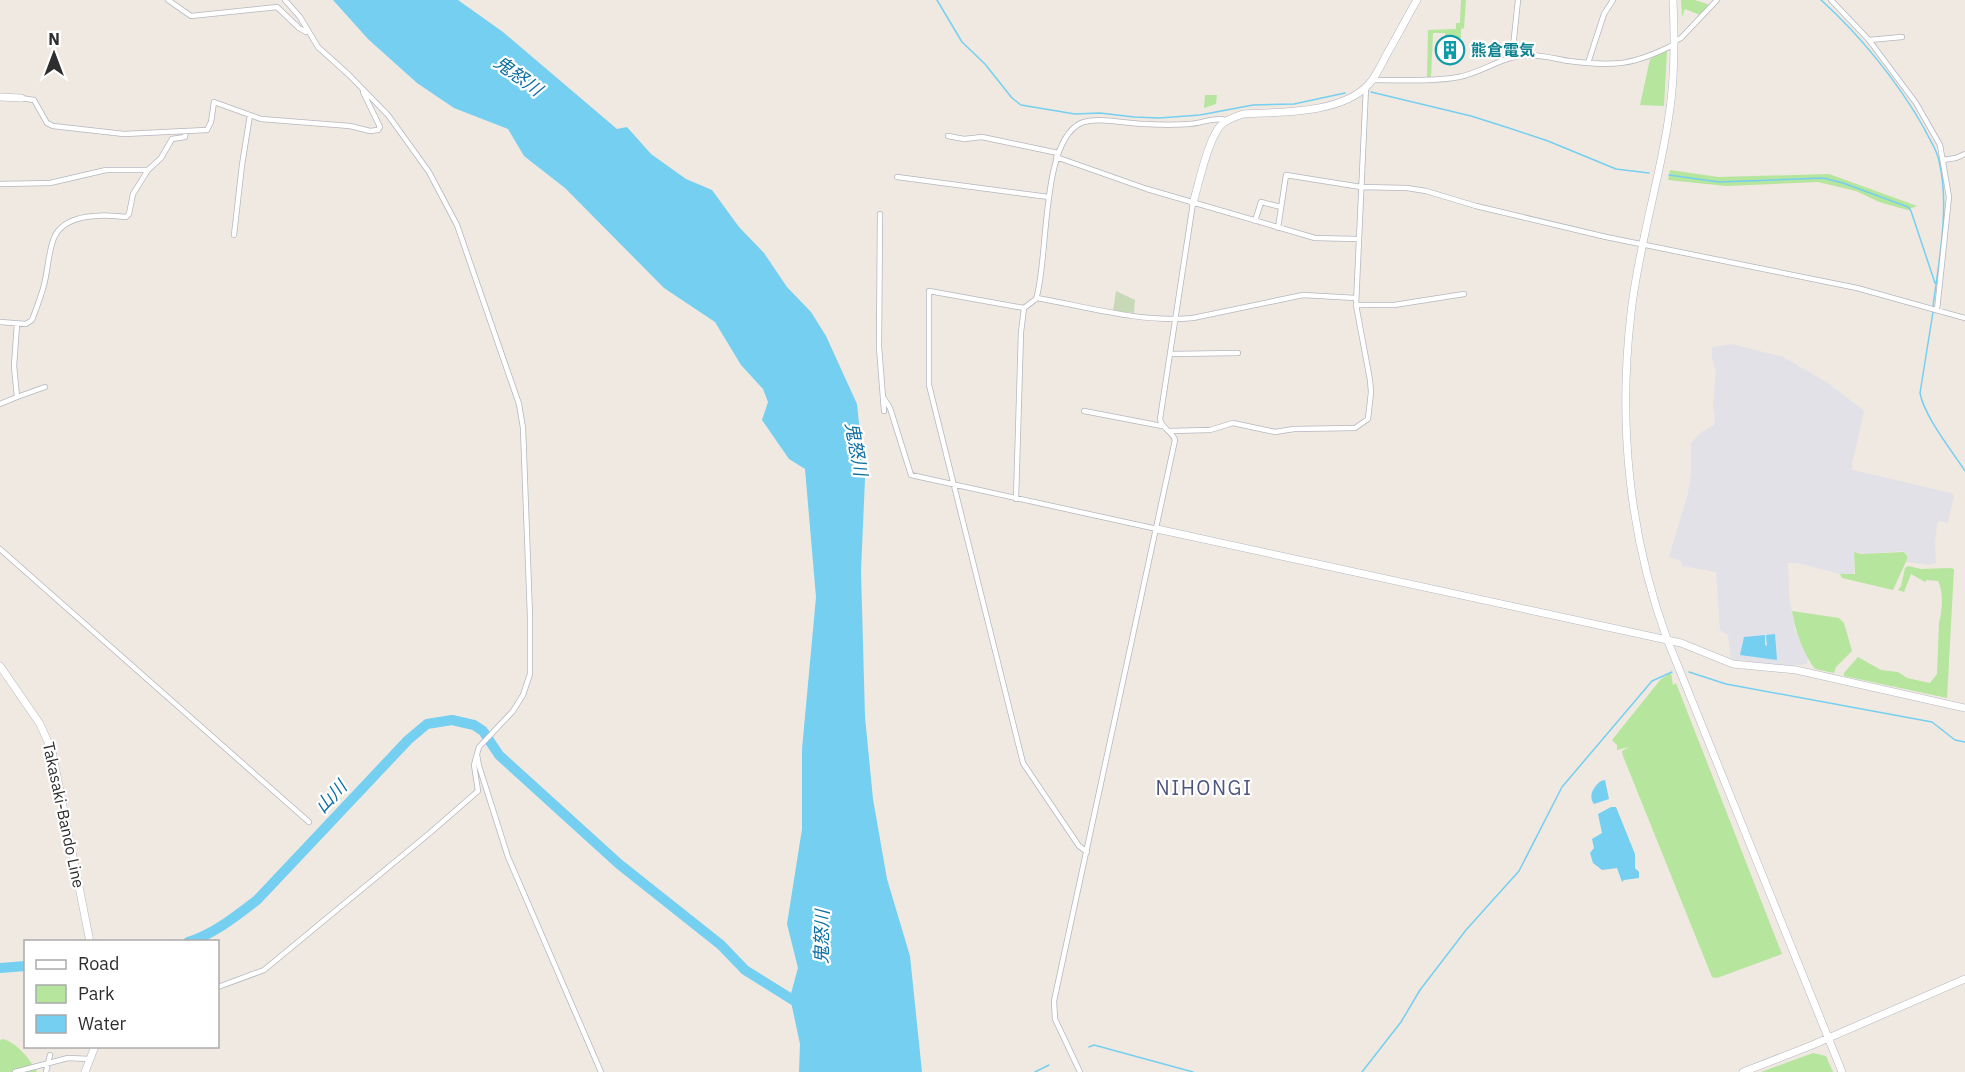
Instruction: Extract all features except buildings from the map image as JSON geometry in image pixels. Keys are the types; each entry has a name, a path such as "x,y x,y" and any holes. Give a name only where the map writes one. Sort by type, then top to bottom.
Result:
{"street":[{"path":"168,0 191,16 277,7 299,28 308,33"},
{"path":"219,987 264,970 478,790 474,765 479,747 513,711 523,695 531,674 523,428 519,404 457,225 429,172 388,115 318,47 300,17 285,0"},
{"path":"1162,426 1160,419 1193,203 1216,131 1227,121 1243,114 1316,108 1347,99 1366,87 1417,0"},
{"path":"1512,57 1518,0"},
{"path":"1588,63 1604,14 1613,0"},
{"path":"1673,0 1675,43 1668,123 1631,312 1626,375 1628,470 1637,530 1667,639 1842,1072"},
{"path":"1372,80 1458,77 1512,57 1538,56 1604,65 1634,62 1675,43 1717,0"},
{"path":"1831,0 1869,40 1916,103 1940,145 1948,197 1937,310"},
{"path":"1869,40 1902,37"},
{"path":"0,97 34,100 47,123 53,126 124,134 207,130 212,122 214,102 261,119 378,130 380,127 378,120 360,87"},
{"path":"1169,432 1210,430 1233,423 1275,432 1293,429 1347,430 1364,423 1369,414 1371,392 1356,298 1366,87"},
{"path":"234,235 250,115"},
{"path":"1016,499 1021,332 1024,308 1037,298 1049,197 1057,155 1064,140 1073,129 1088,121 1169,125 1221,119 1227,121"},
{"path":"0,322 26,324 32,320 44,285 54,237 66,225 80,218 108,215 126,217 129,214 133,194 148,170 161,158 172,139 185,137 186,131"},
{"path":"948,136 964,139 982,137 1057,155 1121,181 1315,238 1357,239"},
{"path":"1943,160 1956,159 1965,154"},
{"path":"0,184 50,183 106,171 148,170"},
{"path":"1278,228 1286,175 1361,187 1407,188 1426,191 1498,212 1643,245 1857,288 1965,318"},
{"path":"897,177 1049,197"},
{"path":"1255,221 1261,202 1281,207"},
{"path":"880,214 879,347 884,411"},
{"path":"1024,308 929,291 929,385 1023,764 1079,846 1087,852"},
{"path":"1356,305 1394,306 1464,294"},
{"path":"1037,298 1137,316 1176,320 1303,295 1356,298"},
{"path":"17,324 14,366 17,397"},
{"path":"1171,354 1238,353"},
{"path":"0,404 45,387"},
{"path":"883,398 890,408 911,475 1667,639 1697,648 1733,664 1796,670 1965,708"},
{"path":"1080,1072 1055,1019 1054,1001 1175,440 1162,426 1084,411"},
{"path":"0,549 309,822"},
{"name":"Takasaki-Bando Line","path":"0,666 40,724 52,751 90,940"},
{"path":"477,755 505,849 601,1072"},
{"path":"1743,1072 1965,979"},
{"path":"85,1072 95,1048"},
{"path":"46,1072 50,1055"},
{"path":"15,1072 68,1058 90,1059"}],"shaded area":[{"path":"1732,344 1783,357 1828,383 1862,409 1864,412 1852,464 1853,470 1951,493 1954,496 1948,523 1939,521 1937,525 1936,563 1930,565 1906,562 1909,557 1904,551 1866,554 1854,552 1854,574 1840,574 1798,563 1788,563 1789,595 1795,630 1808,655 1807,664 1788,666 1731,659 1728,635 1720,630 1716,572 1682,566 1681,561 1669,557 1688,493 1691,443 1700,433 1714,425 1716,372 1712,347"}],"green space":[{"path":"1461,0 1466,0 1461,38 1445,38 1445,33 1433,33 1431,77 1427,77 1428,30 1456,29 1456,23 1460,23"},
{"path":"1681,0 1695,0 1710,5 1700,15 1685,9 1682,17"},
{"path":"1667,51 1664,106 1640,105 1650,59"},
{"path":"1205,95 1217,95 1216,104 1204,108"},
{"path":"1670,170 1718,177 1829,174 1917,206 1907,210 1879,202 1856,191 1818,182 1726,186 1668,180"},
{"path":"1116,291 1135,300 1134,313 1113,311"},
{"path":"1854,552 1861,554 1904,552 1908,557 1893,590 1842,578 1840,574 1855,574"},
{"path":"1908,566 1921,569 1954,569 1947,698 1844,676 1858,657 1881,670 1898,672 1907,678 1930,683 1937,674 1942,602 1940,586 1938,581 1927,580 1925,582 1911,574 1904,592 1898,590 1905,568"},
{"path":"1792,611 1839,618 1844,623 1852,651 1836,667 1834,673 1815,669 1800,641"},
{"path":"1671,673 1673,685 1676,683 1782,954 1717,978 1712,977 1623,756 1622,751 1629,747 1617,750 1617,745 1612,740 1661,679"},
{"path":"3,1039 23,1052 37,1072 0,1072 0,1040"},
{"path":"1813,1053 1826,1056 1833,1072 1761,1072"}],"water":[{"name":"鬼怒川","path":"333,0 458,0 503,32 617,129 627,127 651,154 686,179 712,190 739,227 764,253 787,287 811,312 826,336 857,404 865,479 861,571 865,717 873,799 887,879 910,956 922,1072 799,1072 800,1044 790,997 798,968 787,924 802,829 802,749 816,597 805,469 789,459 762,420 768,402 763,389 741,365 715,322 664,288 565,188 524,156 508,129 454,108 417,83 368,39"},
{"path":"1775,634 1777,660 1740,655 1744,637 1765,635 1767,646 1766,635"},
{"path":"1605,780 1609,799 1594,804 1591,798 1592,792 1598,783"},
{"path":"1611,807 1616,807 1635,854 1635,868 1639,872 1639,878 1622,882 1617,868 1602,870 1593,863 1590,853 1594,848 1592,839 1602,833 1598,814"}],"waterway":[{"path":"937,0 962,42 1021,105 1075,114 1100,113 1159,118 1200,115 1253,105 1294,104 1345,93"},
{"path":"1821,0 1850,28 1890,77 1914,111 1937,152 1942,178 1944,214 1933,306"},
{"path":"1371,92 1471,116 1548,141 1616,169 1649,173"},
{"path":"1669,175 1719,182 1823,178 1908,207 1935,283"},
{"path":"1933,312 1920,393 1933,423 1965,471"},
{"path":"1362,1072 1401,1022 1420,990 1466,930 1519,871 1562,787 1652,681 1672,672"},
{"path":"1689,672 1726,684 1932,722 1955,740 1965,742"},
{"name":"山川","path":"195,940 216,929 257,900 408,740 427,724 452,720 474,725 483,731 499,755 619,864 721,945 745,970 801,1005"},
{"name":"山川","path":"0,968 24,966"},
{"path":"1089,1047 1094,1045 1193,1072"},
{"path":"1035,1072 1049,1065"}],"place":[{"name":"熊倉電気","path":"1450,50"}],"district":[{"name":"NIHONGI","path":"1204,788"}]}
